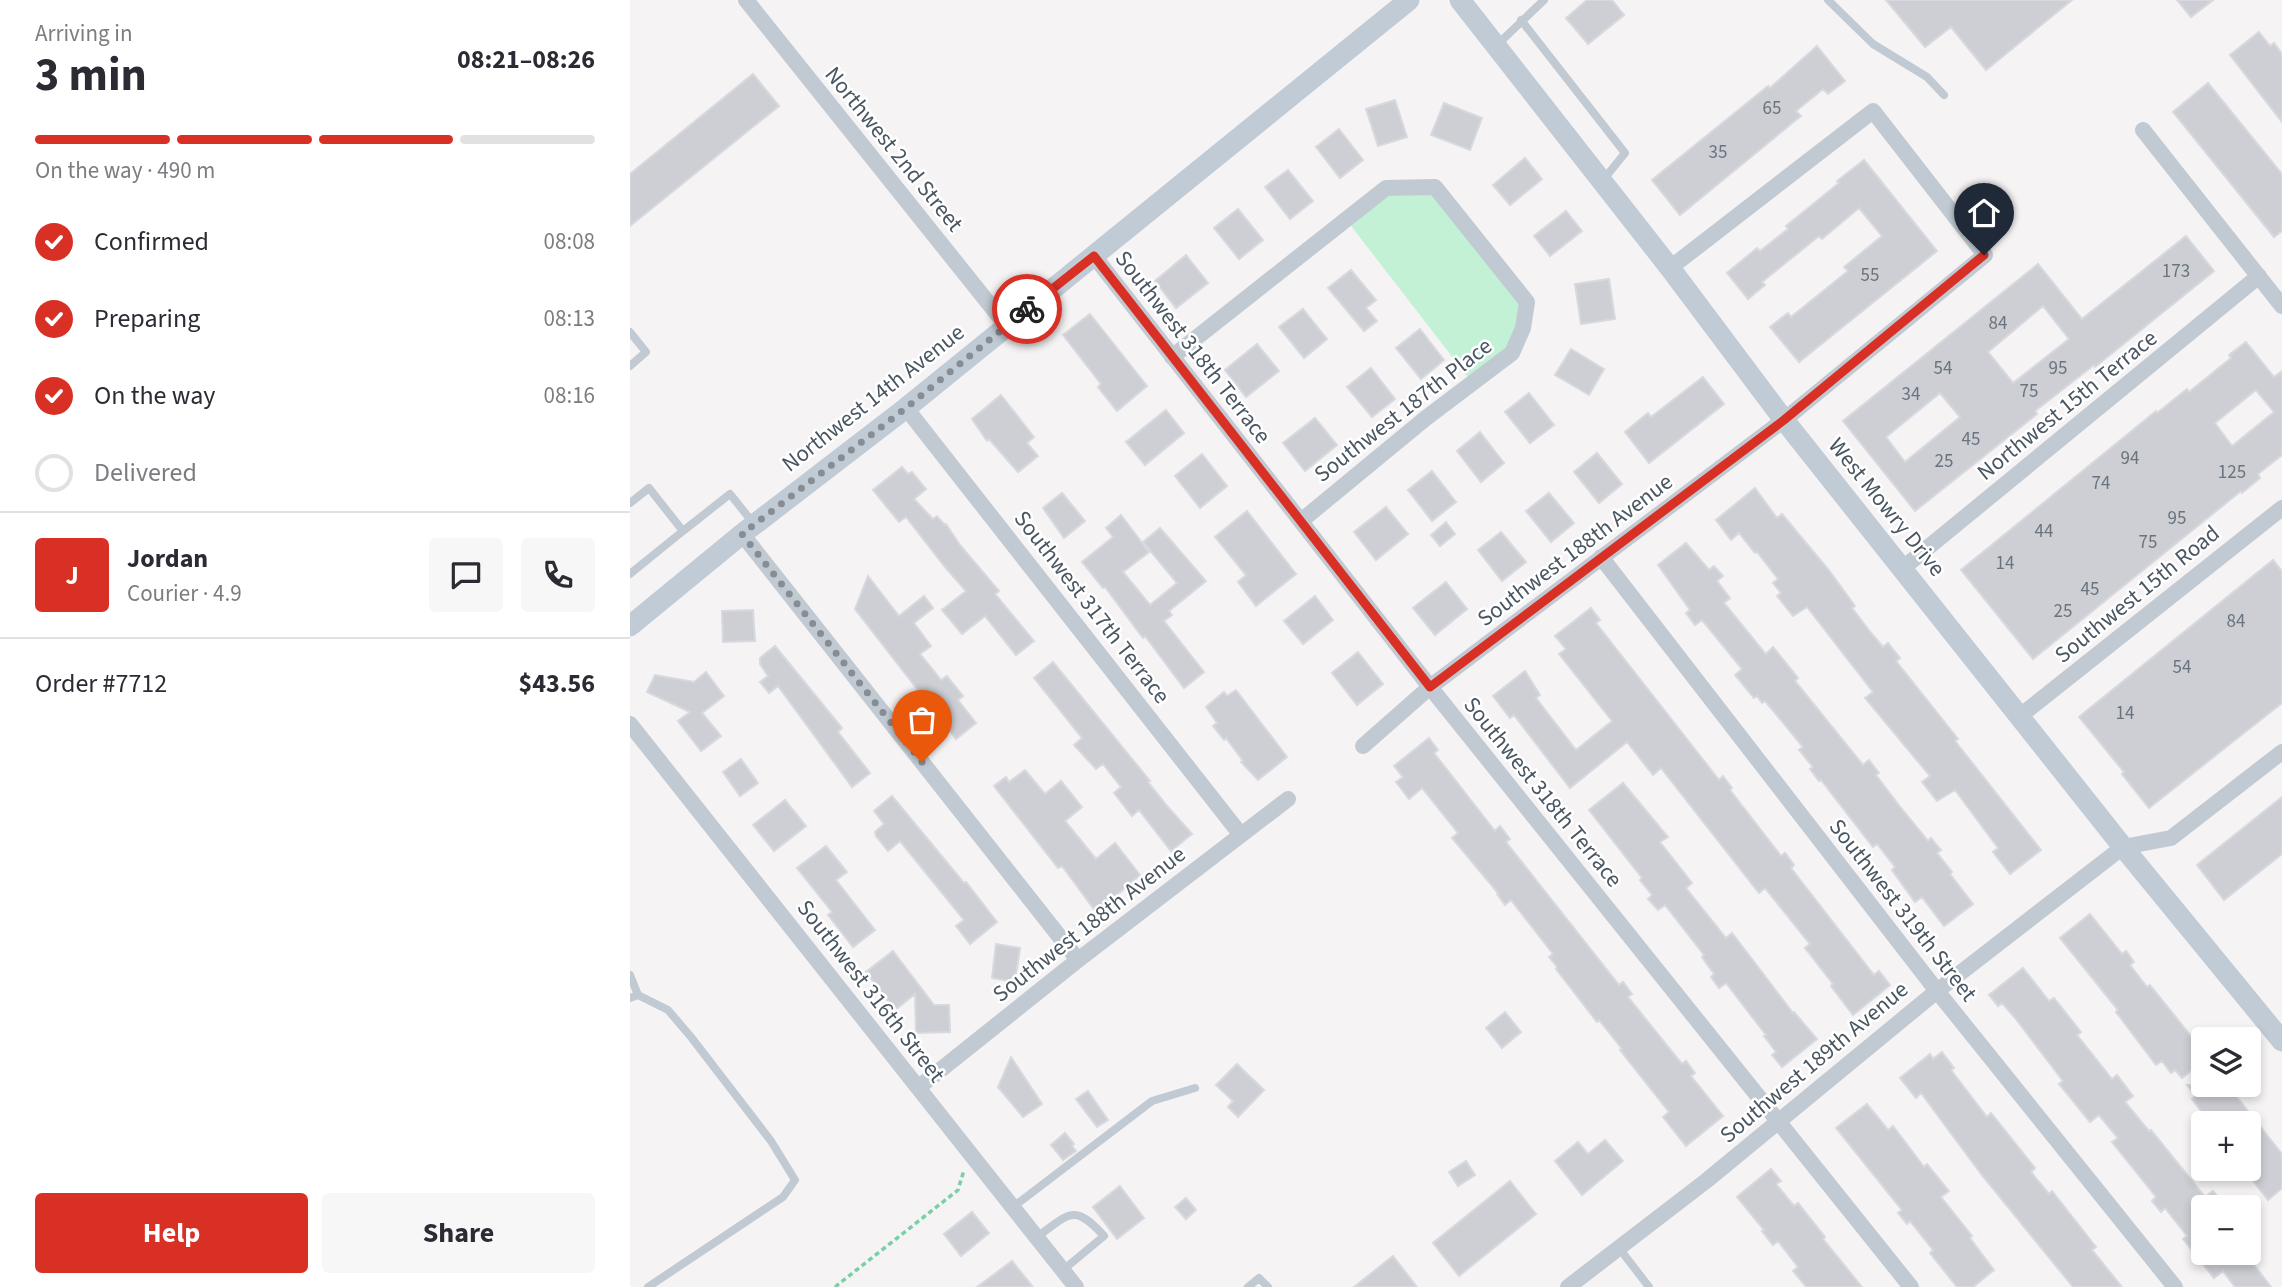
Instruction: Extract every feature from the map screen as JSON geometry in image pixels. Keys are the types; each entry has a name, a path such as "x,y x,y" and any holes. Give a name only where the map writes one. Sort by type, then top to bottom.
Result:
{"street":[{"name":"Northwest 2nd Street","path":"746,0 1006,326"},
{"name":"Northwest 14th Avenue","path":"630,626 748,529 906,408 1409,0"},
{"name":"West Mowry Drive","path":"1460,0 1670,268 1784,420 2123,847 2282,1041"},
{"name":"Southwest 188th Avenue","path":"1363,746 1430,687 1784,420 1984,255 1873,111 1670,268"},
{"path":"2143,130 2282,306"},
{"name":"Southwest 187th Place","path":"1172,357 1386,188 1435,187 1527,302 1523,328 1513,353 1426,418 1301,521"},
{"name":"Southwest 318th Terrace","path":"1094,256 1430,687 1910,1287"},
{"name":"Northwest 15th Terrace","path":"1903,568 2259,276"},
{"name":"Southwest 317th Terrace","path":"906,408 1241,835"},
{"name":"Southwest 15th Road","path":"2020,716 2282,508"},
{"path":"748,529 1078,960"},
{"name":"Southwest 319th Street","path":"1601,556 1937,991 2175,1287"},
{"name":"Southwest 316th Street","path":"630,724 1076,1287"},
{"path":"2123,847 2171,838 2282,752"},
{"name":"Southwest 188th Avenue","path":"919,1087 1078,960 1288,799"},
{"name":"Southwest 189th Avenue","path":"1568,1287 1778,1122 1937,991 2123,847"}],"lane":[{"path":"1496,47 1544,0"},
{"path":"1828,0 1873,44 1927,77 1944,94"},
{"path":"1521,20 1625,153 1602,182"},
{"path":"630,332 646,352 630,366"},
{"path":"630,503 649,488 683,531"},
{"path":"630,574 730,494 748,529"},
{"path":"630,975 634,996 668,1010 771,1141 795,1180 783,1197 648,1287"},
{"path":"1013,1207 1152,1101 1195,1088"},
{"path":"1037,1237 1063,1218 1076,1214 1088,1219 1104,1236 1063,1270"},
{"path":"1618,1247 1649,1287"},
{"path":"1248,1287 1259,1278 1269,1287"}],"path":[{"path":"835,1287 958,1189 969,1151"}],"green space":[{"path":"1434,189 1524,303 1511,352 1471,381 1348,222 1388,192"}],"building":[{"path":"1587,0 1612,0 1624,15 1588,44 1566,18"},
{"path":"1886,0 2072,0 1986,70 1951,27 1925,47"},
{"path":"2177,0 2213,0 2191,17"},
{"path":"2259,32 2270,46 2274,43 2282,54 2282,122 2230,55"},
{"path":"1817,46 1845,81 1828,94 1823,89 1796,111 1801,116 1680,215 1652,180 1768,86 1770,88"},
{"path":"753,74 779,106 630,226 630,174"},
{"path":"2208,83 2282,174 2282,231 2274,237 2173,112"},
{"path":"1395,100 1407,137 1378,146 1366,109"},
{"path":"1444,103 1482,118 1470,150 1431,135"},
{"path":"1339,129 1363,160 1340,178 1316,147"},
{"path":"1525,158 1542,179 1510,205 1493,185"},
{"path":"1864,160 1937,251 1799,362 1770,327 1788,313 1791,317 1848,271 1844,267 1882,236 1859,208 1822,239 1819,236 1762,282 1765,285 1748,299 1727,273 1757,248 1760,251 1788,229 1786,226"},
{"path":"1288,170 1313,201 1290,219 1265,187"},
{"path":"1238,209 1263,240 1239,259 1214,228"},
{"path":"1566,211 1582,231 1550,256 1534,236"},
{"path":"2186,236 2214,271 2095,367 2094,365 2035,411 2037,414 1915,511 1843,421 2038,264 2082,319","holes":["2043,306 2069,339 2013,383 1988,352","1940,393 1960,417 1905,462 1886,437"]},
{"path":"1186,255 1208,283 1176,308 1155,281"},
{"path":"1351,270 1376,300 1366,308 1377,321 1364,331 1328,288"},
{"path":"1609,279 1615,319 1581,324 1575,284"},
{"path":"1303,309 1327,339 1304,358 1279,327"},
{"path":"1090,314 1147,386 1117,411 1098,387 1101,384 1063,335"},
{"path":"1420,329 1444,360 1421,379 1396,348"},
{"path":"2246,342 2274,377 2282,371 2282,455 2258,474 2260,478 2242,493 2241,491 2033,659 1961,570 2156,411 2157,413 2187,389 2189,392 2231,358 2229,355","holes":["2256,390 2274,412 2232,446 2215,423"]},
{"path":"1257,344 1279,371 1246,397 1225,370"},
{"path":"1571,349 1604,369 1589,395 1555,375"},
{"path":"1371,368 1395,399 1372,417 1347,387"},
{"path":"1703,377 1724,404 1649,463 1625,432 1648,413 1651,417"},
{"path":"1529,393 1554,425 1530,443 1505,412"},
{"path":"1001,395 1034,437 1027,443 1038,456 1018,472 989,439 987,441 972,419"},
{"path":"1166,410 1184,433 1145,465 1126,442"},
{"path":"1315,418 1337,445 1305,471 1283,443"},
{"path":"1480,432 1504,463 1481,482 1457,451"},
{"path":"1597,453 1622,484 1599,503 1574,472"},
{"path":"1202,454 1227,486 1200,508 1175,476"},
{"path":"902,467 908,474 912,472 926,489 914,499 933,519 937,516 946,524 999,591 995,594 1034,641 1016,655 985,616 962,634 942,610 966,591 906,517 899,522 873,490"},
{"path":"1432,471 1456,502 1432,521 1408,490"},
{"path":"1755,488 1777,518 1782,514 1828,569 1855,606 1852,608 1883,647 1888,643 1900,658 1896,661 2041,850 2010,874 1993,852 1998,848 1955,790 1937,801 1922,782 1930,776 1865,698 1873,692 1807,607 1793,616 1777,596 1781,593 1773,583 1778,579 1757,552 1755,553 1739,533 1731,540 1716,520"},
{"path":"1062,493 1085,521 1064,538 1043,508"},
{"path":"1549,493 1574,523 1551,542 1526,511"},
{"path":"1386,507 1408,534 1376,560 1354,532"},
{"path":"1247,511 1296,574 1256,606 1238,582 1246,575 1215,537"},
{"path":"1121,515 1149,552 1123,572 1150,605 1177,583 1143,542 1160,528 1206,581 1169,611 1172,615 1164,621 1204,672 1184,688 1145,636 1143,638 1105,587 1103,588 1082,562 1113,537 1106,528"},
{"path":"1446,522 1455,534 1440,546 1431,535"},
{"path":"1501,532 1526,562 1502,581 1478,550"},
{"path":"1686,543 1709,570 1714,566 1723,576 1717,581 1730,598 1724,603 1764,652 1766,654 1773,647 1798,678 1795,681 1863,765 1869,760 1879,773 1876,775 1901,808 1928,841 1931,838 1941,850 1937,853 1973,904 1944,926 1922,897 1915,902 1892,870 1895,867 1877,844 1873,847 1810,769 1813,767 1799,750 1803,747 1765,701 1762,703 1757,696 1754,698 1735,675 1742,669 1702,620 1695,625 1686,613 1690,610 1658,565"},
{"path":"2273,560 2282,571 2282,703 2149,808 2122,774 2124,772 2079,717"},
{"path":"868,576 899,616 924,596 933,608 914,623 931,646 920,654 941,680 947,676 963,696 958,700 976,723 956,739 855,609"},
{"path":"1446,582 1467,609 1435,635 1413,608"},
{"path":"1315,596 1333,620 1303,644 1284,621"},
{"path":"1591,608 1600,620 1596,623 1719,780 1723,776 1732,788 1730,790 1781,856 1785,853 1794,865 1791,868 1874,975 1879,971 1890,985 1853,1015 1805,948 1810,944 1765,888 1759,893 1661,768 1653,775 1627,742 1570,788 1514,715 1510,718 1493,696 1525,671 1540,695 1536,698 1576,750 1612,721 1559,654 1566,649 1555,636"},
{"path":"753,610 755,641 723,642 722,611"},
{"path":"775,646 842,728 838,732 870,773 852,787 778,686 769,693 760,682 768,676 760,664 760,658"},
{"path":"1358,652 1383,684 1357,705 1332,673"},
{"path":"1053,662 1192,834 1171,851 1139,810 1132,816 1114,793 1121,787 1103,764 1096,769 1074,745 1082,738 1034,678"},
{"path":"706,672 724,696 702,713 721,736 701,751 678,721 690,712 647,692 655,675 694,682"},
{"path":"1236,690 1287,757 1258,780 1241,762 1243,761 1226,738 1224,740 1213,726 1217,723 1206,707 1224,692 1227,696"},
{"path":"1429,738 1438,750 1434,753 1495,831 1500,826 1510,839 1506,842 1619,985 1623,982 1632,994 1628,997 1682,1064 1686,1061 1695,1073 1691,1076 1723,1116 1686,1146 1663,1117 1669,1112 1620,1050 1622,1049 1599,1020 1597,1022 1556,969 1549,957 1553,954 1511,900 1505,905 1452,838 1458,833 1422,788 1409,799 1396,782 1403,777 1394,766"},
{"path":"741,759 758,783 740,796 723,772"},
{"path":"1025,770 1045,794 1061,781 1082,807 1065,821 1096,859 1115,843 1140,875 1118,894 1122,898 1099,916 1062,866 1058,868 994,786 1006,777 1009,782"},
{"path":"1623,783 1668,837 1660,842 1692,883 1686,888 1726,938 1732,933 1793,1013 1817,1039 1782,1067 1772,1055 1776,1052 1764,1036 1766,1035 1726,983 1719,988 1711,977 1714,974 1702,957 1704,955 1665,905 1658,910 1648,899 1652,895 1640,880 1642,878 1589,810"},
{"path":"892,796 997,922 970,944 956,926 964,920 900,841 888,851 876,836 875,832 884,824 874,811"},
{"path":"2282,797 2282,854 2224,900 2197,865"},
{"path":"785,800 806,826 774,851 753,825"},
{"path":"826,846 847,872 836,880 875,930 853,947 828,915 832,912 797,868"},
{"path":"2090,914 2122,954 2126,951 2134,962 2130,965 2147,987 2150,985 2191,1036 2191,1071 2182,1078 2175,1070 2171,1073 2162,1061 2156,1065 2116,1012 2118,1010 2060,938"},
{"path":"996,944 1020,948 1015,982 992,978"},
{"path":"893,951 934,1005 949,1005 950,1032 916,1033 915,994 895,1010 866,972"},
{"path":"2023,968 2049,1001 2054,998 2081,1032 2077,1035 2112,1079 2117,1075 2133,1096 2125,1102 2203,1195 2191,1195 2191,1249 2183,1239 2187,1236 2165,1208 2161,1212 2152,1201 2156,1197 2112,1142 2118,1138 2099,1115 2090,1122 2059,1084 2063,1081 2015,1018 2002,1003 1998,1006 1989,995"},
{"path":"1505,1012 1521,1032 1502,1048 1486,1028"},
{"path":"1942,1052 1954,1068 1951,1070 1987,1117 1991,1113 2035,1168 2031,1172 2049,1194 2052,1191 2096,1247 2092,1250 2122,1287 2073,1287 1981,1174 1921,1093 1916,1098 1900,1078 1930,1054 1933,1059"},
{"path":"1011,1057 1042,1104 1023,1117 998,1087"},
{"path":"1237,1064 1264,1090 1238,1117 1228,1107 1233,1101 1216,1085"},
{"path":"1088,1091 1108,1120 1097,1127 1076,1099"},
{"path":"2237,1097 2248,1111 2201,1111 2192,1099"},
{"path":"1867,1104 1888,1130 1893,1126 1924,1167 1927,1164 1949,1191 1941,1197 1972,1236 1970,1238 1994,1270 1973,1287 1957,1287 1930,1253 1933,1250 1910,1221 1907,1224 1898,1213 1902,1210 1836,1128"},
{"path":"2261,1127 2282,1154 2282,1188 2268,1200 2253,1181 2261,1181"},
{"path":"1065,1133 1076,1151 1063,1160 1051,1145"},
{"path":"1605,1140 1623,1161 1582,1195 1555,1161 1578,1142 1588,1154"},
{"path":"1466,1161 1475,1175 1458,1186 1449,1172"},
{"path":"1771,1169 1781,1181 1776,1184 1794,1206 1798,1203 1862,1287 1806,1287 1793,1271 1798,1267 1778,1241 1773,1245 1762,1231 1764,1230 1737,1197"},
{"path":"1510,1181 1536,1214 1459,1276 1433,1243"},
{"path":"1120,1186 1144,1218 1117,1239 1093,1207"},
{"path":"1186,1198 1196,1210 1186,1219 1175,1207"},
{"path":"972,1212 989,1233 961,1256 944,1234"},
{"path":"1393,1256 1417,1287 1354,1287"},
{"path":"1012,1261 1033,1287 977,1287"},
{"path":"2204,1265 2254,1265 2271,1287 2235,1287 2223,1271 2214,1278"}],"way so far":[{"path":"922,762 742,534 906,408 1027,309"}],"route":[{"path":"1027,309 1094,256 1430,687 1784,420 1984,255"}]}
